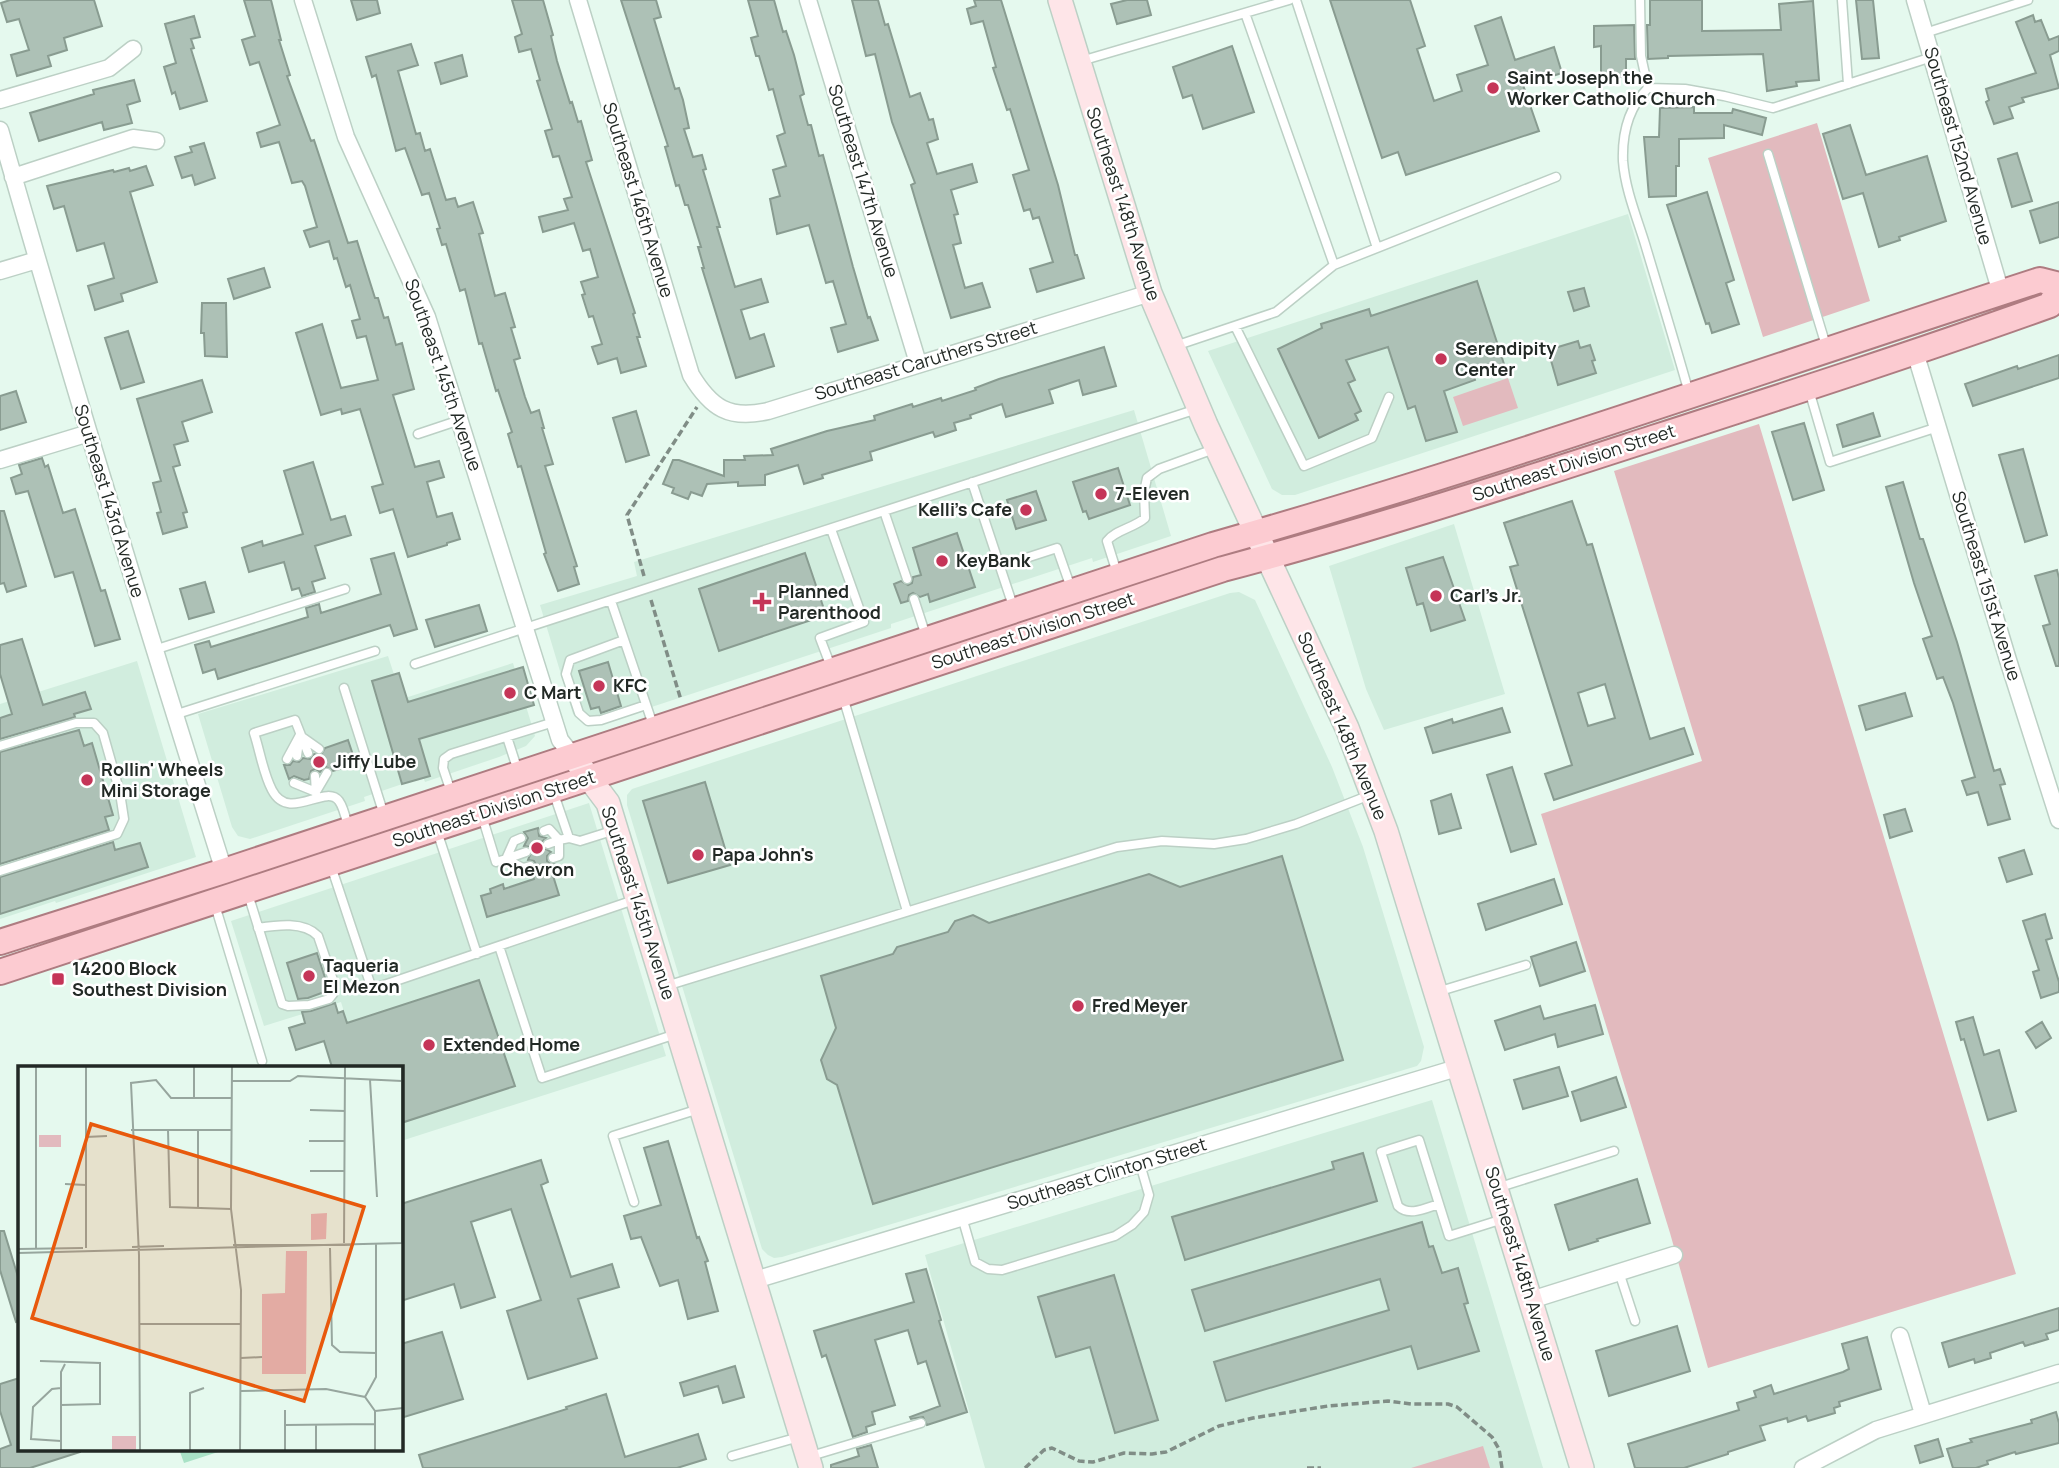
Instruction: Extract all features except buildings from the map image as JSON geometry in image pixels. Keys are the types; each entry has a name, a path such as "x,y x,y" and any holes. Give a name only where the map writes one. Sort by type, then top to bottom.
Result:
{"main road":[{"name":"Southeast 148th Avenue","path":"1060,0 1150,293 1217,448 1347,728 1372,794 1437,992 1582,1468"},
{"name":"Southeast Division Street","path":"0,942 224,871 572,755 650,717 686,718 1117,576 1690,395 2040,280 2059,287 2050,305 1915,352 1555,469 1223,569 0,972"},
{"path":"1984,329 2001,293"},
{"name":"Southeast 145th Avenue","path":"572,755 608,803 807,1454"},
{"path":"149,923 211,889 221,881 224,871"}],"street":[{"name":"Southeast 145th Avenue","path":"303,0 346,137 427,317 554,722 560,740 572,755"},
{"name":"Southeast 146th Avenue","path":"578,0 691,375 704,397"},
{"name":"Southeast 147th Avenue","path":"808,0 918,363"},
{"name":"Southeast 152nd Avenue","path":"1914,0 2001,293"},
{"path":"0,100 109,68 133,49"},
{"name":"Southeast 143rd Avenue","path":"0,130 174,715 224,871"},
{"path":"13,177 133,138 156,141"},
{"path":"0,271 37,260"},
{"name":"Southeast Caruthers Street","path":"704,397 718,407 748,415 768,411 1150,293"},
{"name":"Southeast 151st Avenue","path":"1915,352 2059,820"},
{"path":"0,460 89,433"},
{"name":"Southeast Clinton Street","path":"755,1280 1460,1067"},
{"path":"1531,1300 1674,1255"},
{"path":"1900,1336 1923,1414"},
{"path":"1803,1468 1876,1430 2059,1373"}],"lane":[{"path":"1078,61 1289,0"},
{"path":"1296,0 1377,248"},
{"path":"1640,0 1641,56 1648,88"},
{"path":"1842,0 1848,84"},
{"path":"1924,33 2028,0"},
{"path":"1245,13 1334,265"},
{"path":"1690,395 1623,163 1628,117 1635,101 1648,88 1685,89 1773,108 1932,57"},
{"path":"1768,154 1827,350"},
{"path":"1172,347 1276,312 1334,265 1556,177"},
{"path":"1235,326 1304,466 1372,438 1389,397"},
{"path":"1808,387 1830,462 1938,427"},
{"path":"415,664 1199,408"},
{"path":"418,434 460,420"},
{"path":"1117,576 1107,541 1110,536 1128,530 1145,518 1144,492 1147,478 1159,469 1217,448"},
{"path":"972,482 1014,610"},
{"path":"884,511 907,579"},
{"path":"831,529 864,622 820,638 832,670"},
{"path":"1026,558 1057,548 1072,591"},
{"path":"155,650 345,589"},
{"path":"914,599 927,639"},
{"path":"611,601 650,717 588,720 579,713 566,674 570,660 624,640"},
{"path":"174,715 375,651"},
{"path":"344,688 384,818"},
{"path":"842,694 907,911"},
{"path":"308,753 295,720 254,733 272,792 283,802 294,805 316,796 337,799 349,830"},
{"path":"452,795 443,768 444,759 451,754 554,722"},
{"path":"0,747 76,723 94,723 103,733 120,793 124,819 117,834 0,871"},
{"path":"300,735 319,749"},
{"path":"297,756 300,735"},
{"path":"287,759 300,735"},
{"path":"507,737 519,773"},
{"path":"316,796 327,773"},
{"path":"315,776 316,796"},
{"path":"304,780 316,796"},
{"path":"294,783 316,796"},
{"path":"552,789 569,838"},
{"path":"664,986 1117,847 1162,841 1214,844 1246,839 1296,824 1372,794"},
{"path":"481,814 496,862 526,852"},
{"path":"436,828 477,954"},
{"path":"544,831 550,829 559,840 559,856 553,858"},
{"path":"548,844 569,838 580,841 616,830"},
{"path":"506,859 514,841 521,838"},
{"path":"506,859 523,868 530,866"},
{"path":"330,863 372,989 638,899"},
{"path":"247,891 258,928 282,1004 299,1007 330,999 334,994 334,983 318,936 314,932 293,926 258,928"},
{"path":"214,902 262,1061"},
{"path":"499,946 542,1078 679,1033"},
{"path":"1437,992 1526,965"},
{"path":"634,1202 613,1136 702,1108"},
{"path":"1439,1204 1411,1212 1402,1211 1381,1152 1419,1140 1439,1204 1449,1236 1506,1218"},
{"path":"1497,1188 1614,1151"},
{"path":"961,1217 975,1262 988,1269 1002,1270 1115,1236 1132,1225 1144,1212 1149,1195 1140,1164"},
{"path":"1619,1272 1635,1321"},
{"path":"732,1456 807,1454 921,1423"}],"path":[{"path":"686,718 627,514 704,397"},
{"path":"1025,1468 1044,1450 1052,1448 1079,1461 1093,1462 1124,1453 1152,1454 1178,1447 1219,1426 1253,1418 1328,1406 1388,1401 1448,1404 1457,1407 1492,1437 1499,1449 1502,1468"},
{"path":"1307,1468 1321,1468"}],"shaded area":[{"path":"1817,123 1870,301 1763,337 1708,158"},
{"name":"Serendipity Center","path":"1628,214 1675,370 1295,495 1282,495 1272,489 1208,351"},
{"path":"1508,378 1518,408 1463,426 1453,397"},
{"path":"1134,410 1171,536 1093,562 1092,558 891,624 891,628 597,725 573,714 540,605 637,576 634,562"},
{"path":"1759,424 2016,1274 1708,1368 1670,1233 1541,814 1702,761 1614,471"},
{"path":"1454,524 1505,694 1384,730 1366,689 1329,566"},
{"path":"1239,592 1255,600 1332,767 1363,847 1424,1047 1421,1061 1417,1066 782,1257 774,1258 768,1255 762,1249 627,805 627,795 632,789"},
{"path":"388,656 402,699 513,663 535,736 526,746 425,782 423,777 364,797 365,801 250,839 238,836 232,827 198,714"},
{"name":"Rollin' Wheels Mini Storage","path":"137,661 196,857 0,919 0,704"},
{"path":"589,803 666,1056 402,1141 402,1066 361,1066 341,1002 264,1026 231,921"},
{"path":"1432,1100 1543,1468 985,1468 925,1255"},
{"path":"1483,1446 1490,1468 1411,1468"},
{"path":"179,1450 217,1450 218,1452 184,1463"}],"place":[{"name":"Saint Joseph the Worker Catholic Church","path":"1493,88"},
{"name":"Serendipity Center","path":"1441,359"},
{"name":"7-Eleven","path":"1101,494"},
{"name":"Kelli's Cafe","path":"1026,510"},
{"name":"KeyBank","path":"942,561"},
{"name":"Carl's Jr.","path":"1436,596"},
{"name":"Planned Parenthood","path":"762,602"},
{"name":"KFC","path":"599,686"},
{"name":"C Mart","path":"510,693"},
{"name":"Jiffy Lube","path":"319,762"},
{"name":"Rollin' Wheels Mini Storage","path":"87,780"},
{"name":"Chevron","path":"537,848"},
{"name":"Papa John's","path":"698,855"},
{"name":"Taqueria El Mezon","path":"309,976"},
{"name":"14200 Block Southest Division","path":"58,979"},
{"name":"Fred Meyer","path":"1078,1006"},
{"name":"Extended Home","path":"429,1045"}]}
